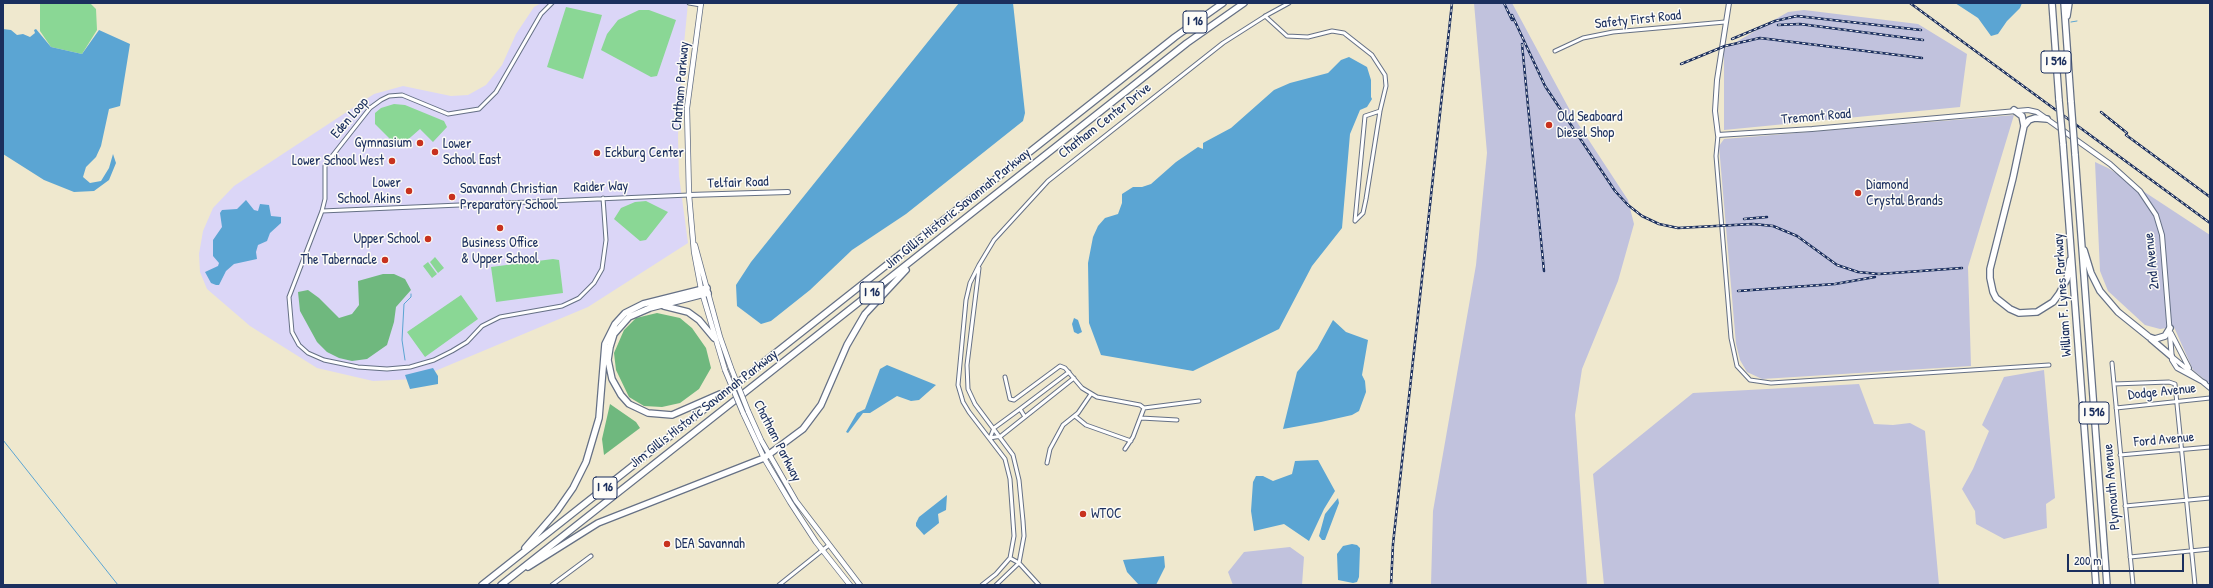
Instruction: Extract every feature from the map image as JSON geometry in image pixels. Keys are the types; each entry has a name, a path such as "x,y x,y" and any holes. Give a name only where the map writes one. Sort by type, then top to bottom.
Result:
{"highway":[{"name":"Jim Gillis Historic Savannah Parkway","path":"482,585 1172,40 1223,3"},
{"name":"Jim Gillis Historic Savannah Parkway","path":"501,585 1187,43 1244,3"},
{"path":"2049,3 2053,24"},
{"name":"William F. Lynes Parkway","path":"2052,3 2096,585"},
{"name":"William F. Lynes Parkway","path":"2064,3 2107,585"},
{"path":"2066,30 2068,3"},
{"path":"2014,110 2022,116 2024,126 2014,178 1990,269 1991,284 1996,298 2010,309 2019,313 2029,314 2045,308 2059,294 2067,279 2071,248"},
{"path":"2024,126 2029,120 2035,118 2047,119"},
{"path":"2081,240 2091,273 2100,291 2118,312 2171,356"},
{"path":"510,578 598,523 767,456 803,429 814,415 847,345 865,314 902,273 928,249"},
{"path":"704,291 650,308 629,317 620,326 610,347 608,360 612,379 625,400 635,408 648,413 672,415 727,391"},
{"path":"510,563 557,511 573,488 586,462 599,418 605,344 615,324 626,313 643,304 704,291"},
{"path":"650,308 665,306 688,312 700,320 714,338"},
{"path":"2149,337 2155,339 2162,338 2170,330"}],"main road":[{"name":"Chatham Parkway","path":"701,4 687,108 689,195 695,243 714,338 725,370 790,502 823,550 850,585"},
{"name":"Chatham Parkway","path":"704,291 746,412"},
{"name":"Chatham Parkway","path":"767,456 796,501 828,545 860,585"}],"street":[{"name":"Eden Loop","path":"552,3 541,14 496,92 479,108 448,114 402,95 381,100 370,108 325,166 325,199 322,211 289,297 292,332 299,345 308,353 324,360 358,367 387,369 410,367 434,360 467,342 482,326 500,317 562,306 579,298 594,283 602,269 606,240 603,198"},
{"path":"689,3 701,4"},
{"name":"Chatham Center Drive","path":"1010,558 1014,536 1008,468 1002,453 969,412 963,402 958,385 966,300 970,283 979,265 994,240 1048,181 1223,43 1265,16 1290,3"},
{"path":"1729,3 1717,80 1715,111 1718,135 1716,156 1731,338 1737,366 1745,377 1758,383 1771,383 2049,365"},
{"path":"1265,16 1287,36 1308,37 1332,31 1344,33 1353,38 1372,55 1385,75 1386,86 1380,111 1363,213 1354,221 1365,116 1380,111"},
{"name":"Safety First Road","path":"1555,51 1583,38 1613,32 1725,22"},
{"name":"Tremont Road","path":"1718,135 1812,129 2014,110 2037,112 2047,119"},
{"name":"2nd Avenue","path":"2047,119 2131,181 2156,215 2162,234 2171,356"},
{"name":"Telfair Road","path":"689,195 788,192"},
{"name":"Raider Way","path":"322,211 689,195"},
{"name":"Chatham Center Drive","path":"979,265 967,378 971,396 1001,436 1013,455 1019,480 1024,536 1019,563"},
{"path":"2170,330 2190,370"},
{"path":"2171,356 2190,370 2210,388"},
{"path":"2171,356 2177,368 2205,383"},
{"name":"Plymouth Avenue","path":"2112,363 2133,585"},
{"path":"1005,377 1010,399 1014,400 1060,366 1065,368 1082,388 1091,394 1140,405 1144,408 1199,401"},
{"path":"990,438 994,428 1068,372"},
{"path":"990,438 1001,436 1074,378"},
{"path":"2114,384 2173,383 2175,386 2180,450 2195,585"},
{"path":"1047,463 1050,449 1063,425 1075,416 1091,394"},
{"name":"Dodge Avenue","path":"2116,408 2210,398"},
{"path":"1125,449 1131,441 1144,408"},
{"path":"1020,409 1025,417"},
{"path":"1075,416 1086,424 1131,441"},
{"path":"1141,418 1177,420"},
{"name":"Ford Avenue","path":"2120,455 2210,447"},
{"path":"2125,506 2210,498"},
{"path":"779,585 828,545"},
{"path":"2130,557 2210,549"},
{"path":"552,585 591,556"},
{"path":"982,585 996,574 1010,558 1019,563 1039,585"},
{"path":"996,585 1019,563"}],"shaded area":[{"name":"Savannah Christian Preparatory School","path":"541,3 688,3 681,75 678,136 679,176 688,243 588,307 416,379 373,381 317,368 250,326 207,289 200,272 199,254 203,231 213,208 234,186 374,94 403,86 451,96 468,95 486,85 502,65 516,34 534,7"},
{"path":"1474,3 1512,3 1573,116 1628,200 1634,224 1618,281 1582,369 1575,415 1587,585 1431,585 1433,511 1476,265 1487,153"},
{"path":"1804,10 1918,24 1967,54 1960,107 1724,130 1724,49 1788,12"},
{"path":"2014,115 1968,267 1971,366 1762,379 1747,372 1740,360 1736,344 1719,146 1724,139"},
{"path":"2095,162 2108,168 2210,235 2210,384 2193,370 2174,327 2160,329 2145,325 2108,291 2100,271"},
{"path":"2044,370 2055,498 2046,504 2047,528 2004,539 1976,524 1975,511 1962,489 1973,469 1989,431 1982,425 2004,377"},
{"path":"1859,384 1874,424 1893,425 1910,423 1925,431 1939,585 1604,585 1593,474 1693,393"},
{"path":"1290,547 1304,557 1302,585 1233,585 1228,572 1244,552"}],"green space":[{"path":"40,3 90,3 96,9 97,30 82,54 51,47 40,31"},
{"path":"566,7 602,15 583,79 547,67"},
{"path":"639,10 649,10 676,20 657,76 651,77 601,50 607,34 618,20"},
{"path":"394,104 405,105 444,121 447,127 433,142 420,129 404,143 397,146 375,124 375,113 381,108"},
{"path":"646,201 668,212 646,240 640,241 614,219 621,208 635,202"},
{"path":"435,257 444,268 438,273 430,262"},
{"path":"553,259 559,260 563,293 496,302 491,267"},
{"path":"428,262 437,274 432,278 423,266"},
{"path":"383,274 394,274 405,279 411,290 396,307 394,322 387,345 367,359 352,361 339,358 327,352 317,342 300,311 298,292 308,290 319,298 339,318 352,314 359,305 358,281"},
{"path":"461,295 478,319 425,357 407,332"},
{"path":"657,313 680,318 692,328 706,348 711,368 699,389 680,403 662,407 644,406 629,397 616,370 614,353 624,330 636,318"},
{"path":"610,404 636,422 640,428 604,455 602,439"}],"water":[{"path":"959,3 1013,3 1025,113 1023,121 906,214 852,250 810,290 771,321 761,324 737,306 736,285 751,262"},
{"path":"1955,3 2022,3 2020,8 2007,21 1998,34 1991,36 1978,18"},
{"path":"3,29 11,30 17,35 23,34 30,37 35,33 34,30 36,29 51,47 82,54 99,30 130,44 120,106 109,109 101,146 96,157 86,167 83,177 90,183 101,181 109,168 113,154 116,163 109,180 94,191 74,192 44,180 3,154"},
{"path":"1349,57 1367,67 1371,80 1372,99 1367,107 1360,110 1350,134 1342,228 1312,266 1279,329 1193,371 1101,355 1089,323 1088,263 1093,237 1098,226 1105,218 1118,214 1122,203 1122,194 1133,187 1142,187 1151,184 1176,162 1198,147 1203,149 1203,143 1231,128 1274,90 1290,83 1328,73 1341,60"},
{"path":"246,200 254,210 258,211 260,204 269,205 271,216 281,217 281,223 270,233 267,241 258,245 256,252 257,259 234,264 226,271 219,285 216,285 211,283 205,272 218,266 219,263 213,256 213,240 222,227 220,213 222,210 237,209"},
{"path":"1074,318 1078,320 1082,332 1078,334 1074,332 1072,324"},
{"path":"1333,320 1346,332 1368,340 1362,375 1365,381 1366,392 1359,411 1352,415 1283,429 1297,372 1317,349"},
{"path":"887,365 936,385 919,400 911,401 897,396 870,413 863,413 848,433 846,432 857,413 865,409 880,369"},
{"path":"433,368 438,376 438,384 410,389 405,375"},
{"path":"1318,460 1335,491 1324,509 1309,541 1284,524 1254,531 1251,511 1253,482 1256,476 1263,476 1273,481 1292,474 1295,461"},
{"path":"947,495 946,510 938,514 939,523 924,535 916,526 919,517"},
{"path":"1338,498 1339,503 1325,540 1322,540 1319,536 1325,514"},
{"path":"1352,544 1357,545 1360,548 1359,577 1357,582 1353,583 1338,580 1337,554 1343,546"},
{"path":"1164,556 1165,567 1156,585 1139,585 1127,572 1123,560"}],"waterway":[{"path":"2071,22 2077,21"},
{"path":"405,360 402,340 404,304 411,297 411,294"},
{"path":"3,440 118,585"}],"railway":[{"path":"1391,585 1393,544 1452,3"},
{"path":"1504,3 1512,20"},
{"path":"1910,3 2210,223"},
{"path":"1512,15 1545,86 1615,191 1628,205 1642,216 1659,224 1678,228 1753,224 1773,226 1797,236 1837,265 1858,272 1879,274 1962,268"},
{"path":"1732,39 1775,21 1797,16 1921,30"},
{"path":"1778,25 1800,24 1923,40"},
{"path":"1681,64 1725,46 1760,38 1922,58"},
{"path":"1522,44 1544,271"},
{"path":"2101,112 2127,133"},
{"path":"2126,135 2210,197"},
{"path":"1744,219 1767,217"},
{"path":"1738,291 1835,284 1875,277"}],"place":[{"name":"Old Seaboard Diesel Shop","path":"1549,125"},
{"name":"Gymnasium","path":"420,143"},
{"name":"Lower School East","path":"435,152"},
{"name":"Eckburg Center","path":"597,153"},
{"name":"Lower School West","path":"392,161"},
{"name":"Lower School Akins","path":"409,191"},
{"name":"Diamond Crystal Brands","path":"1858,193"},
{"name":"Savannah Christian Preparatory School","path":"452,197"},
{"name":"Business Office & Upper School","path":"500,228"},
{"name":"Upper School","path":"428,239"},
{"name":"The Tabernacle","path":"385,260"},
{"name":"WTOC","path":"1083,514"},
{"name":"DEA Savannah","path":"667,544"}]}
